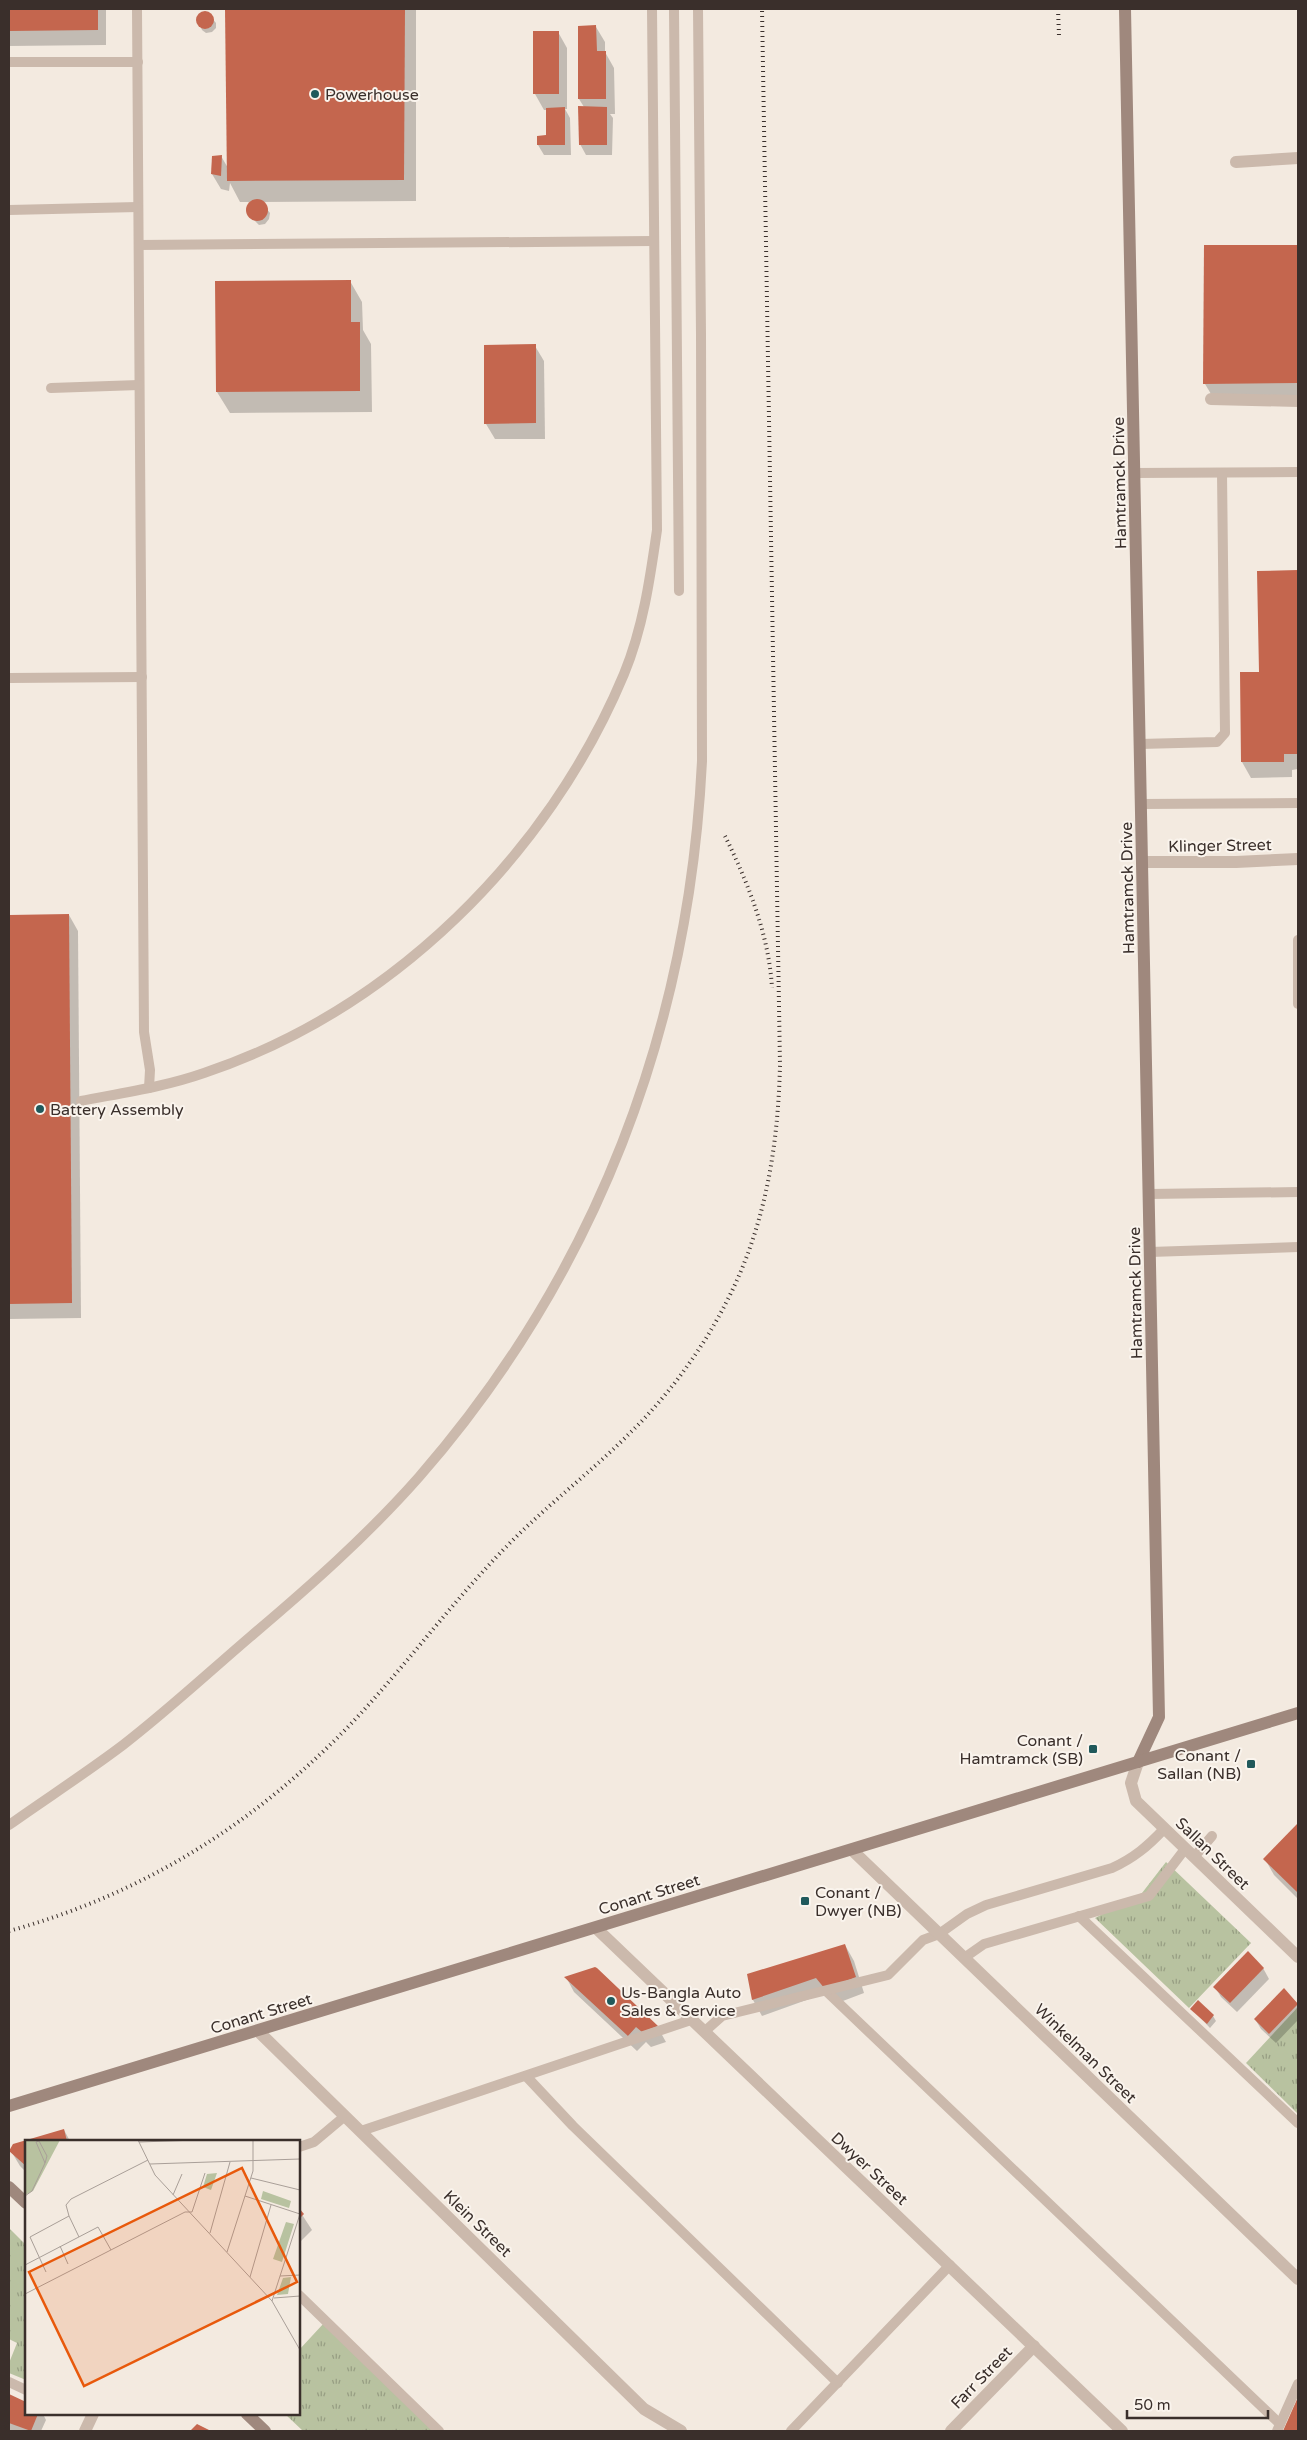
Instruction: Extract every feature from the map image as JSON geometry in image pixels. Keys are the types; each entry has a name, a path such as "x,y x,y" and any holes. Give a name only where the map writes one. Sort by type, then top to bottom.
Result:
{"street":[{"name":"Hamtramck Drive","path":"1125,9 1159,1717 1138,1762"},
{"path":"1236,162 1298,158"},
{"path":"1211,400 1298,401"},
{"name":"Klinger Street","path":"1143,862 1236,862 1298,859"},
{"name":"Conant Street","path":"9,2106 1298,1713"},
{"name":"Sallan Street","path":"1138,1762 1131,1783 1136,1801 1298,1957"},
{"name":"Winkelman Street","path":"852,1850 1298,2279"},
{"name":"Dwyer Street","path":"596,1928 1122,2431"},
{"name":"Klein Street","path":"258,2031 644,2409 681,2431"},
{"path":"9,2188 25,2203"},
{"name":"Farr Street","path":"951,2431 1034,2346"},
{"path":"85,2431 88,2415"},
{"path":"247,2415 265,2431"}],"lane":[{"path":"137,9 144,1032 150,1070 149,1088"},
{"path":"81,1101 149,1088 204,1073 260,1051 313,1024 364,993 412,957 456,918 491,882 536,829 570,779 599,728 624,674 646,604 657,530 652,9"},
{"path":"674,9 680,591"},
{"path":"9,1825 124,1744 322,1575 375,1525 417,1480 472,1412 529,1330 581,1238 624,1141 651,1063 672,984 693,876 700,805 702,762 698,9"},
{"path":"9,62 138,62"},
{"path":"9,210 138,207"},
{"path":"139,245 653,241"},
{"path":"51,388 139,385"},
{"path":"1135,473 1298,472"},
{"path":"1140,744 1217,742 1225,732 1222,473"},
{"path":"9,678 142,677"},
{"path":"1141,804 1298,803"},
{"path":"1298,940 1298,1004"},
{"path":"1149,1194 1298,1192"},
{"path":"1150,1252 1298,1247"},
{"path":"704,2032 722,2016 888,1975 923,1940 939,1934 967,1914 986,1904 1119,1865 1132,1859 1147,1847 1164,1828"},
{"path":"964,1958 984,1944 1148,1896 1190,1853 1212,1836"},
{"path":"1079,1916 1298,2123"},
{"path":"826,1991 1279,2427 1298,2384"},
{"path":"361,2131 692,2020"},
{"path":"526,2076 573,2126 838,2382"},
{"path":"300,2147 314,2142 345,2116"},
{"path":"791,2431 950,2265"},
{"path":"300,2296 439,2431"},
{"path":"9,2382 25,2390"}],"green space":[{"path":"1166,1862 1251,1943 1189,2008 1095,1918 1142,1893"},
{"path":"1298,2007 1298,2114 1246,2063"},
{"path":"9,2228 25,2244 25,2380 9,2373 9,2363 17,2343 9,2339"},
{"path":"324,2323 434,2431 303,2431 286,2415 300,2415 300,2349"}],"building":[{"path":"9,9 98,9 98,30 9,31"},
{"name":"Powerhouse","path":"225,9 405,9 404,180 227,181"},
{"path":"205,11 212,13 214,20 212,27 205,29 198,27 196,20 198,13"},
{"path":"596,25 597,51 606,51 606,99 578,99 578,26"},
{"path":"533,31 559,31 559,94 533,94"},
{"path":"578,106 607,107 607,145 579,145"},
{"path":"565,107 565,145 537,145 537,136 546,135 546,108"},
{"path":"222,155 221,176 211,174 212,156"},
{"path":"257,199 265,202 268,210 265,218 257,221 249,218 246,210 249,202"},
{"path":"1204,245 1298,245 1298,383 1203,384"},
{"path":"351,280 351,322 360,322 360,391 216,392 215,281"},
{"path":"536,344 536,423 484,424 484,345"},
{"path":"1298,570 1298,754 1284,754 1284,762 1241,762 1240,672 1259,672 1257,571"},
{"name":"Battery Assembly","path":"69,914 72,1303 9,1304 9,915"},
{"path":"1298,1823 1298,1893 1263,1859"},
{"path":"845,1944 856,1977 825,1989 816,1978 752,2000 747,1974"},
{"path":"1248,1951 1264,1968 1230,2003 1213,1987"},
{"path":"595,1967 658,2026 642,2032 636,2027 628,2036 564,1977"},
{"path":"1284,1988 1298,2004 1269,2034 1254,2019"},
{"path":"1198,2000 1214,2015 1207,2024 1190,2009"},
{"path":"64,2129 67,2140 27,2140"},
{"path":"25,2140 25,2165 9,2151 13,2144"},
{"path":"300,2209 304,2214 300,2218"},
{"path":"9,2394 25,2402 25,2415 38,2415 31,2431 9,2423"},
{"path":"1298,2397 1298,2431 1283,2431"},
{"path":"197,2424 211,2431 190,2431"}],"railway":[{"path":"9,1931 57,1916 103,1898 148,1877 191,1853 232,1826 271,1797 309,1764 367,1707 507,1546 614,1448 671,1388 707,1337 727,1301 751,1245 760,1216 772,1157 779,1096 780,1065 762,9"},
{"path":"1058,9 1059,36"},
{"path":"725,836 742,872 762,929 767,948 772,988"}],"place":[{"name":"Powerhouse","path":"315,94"},
{"name":"Battery Assembly","path":"40,1109"},
{"name":"Conant / Hamtramck (SB)","path":"1093,1749"},
{"name":"Conant / Sallan (NB)","path":"1251,1764"},
{"name":"Conant / Dwyer (NB)","path":"805,1901"},
{"name":"Us-Bangla Auto Sales & Service","path":"611,2001"}]}
